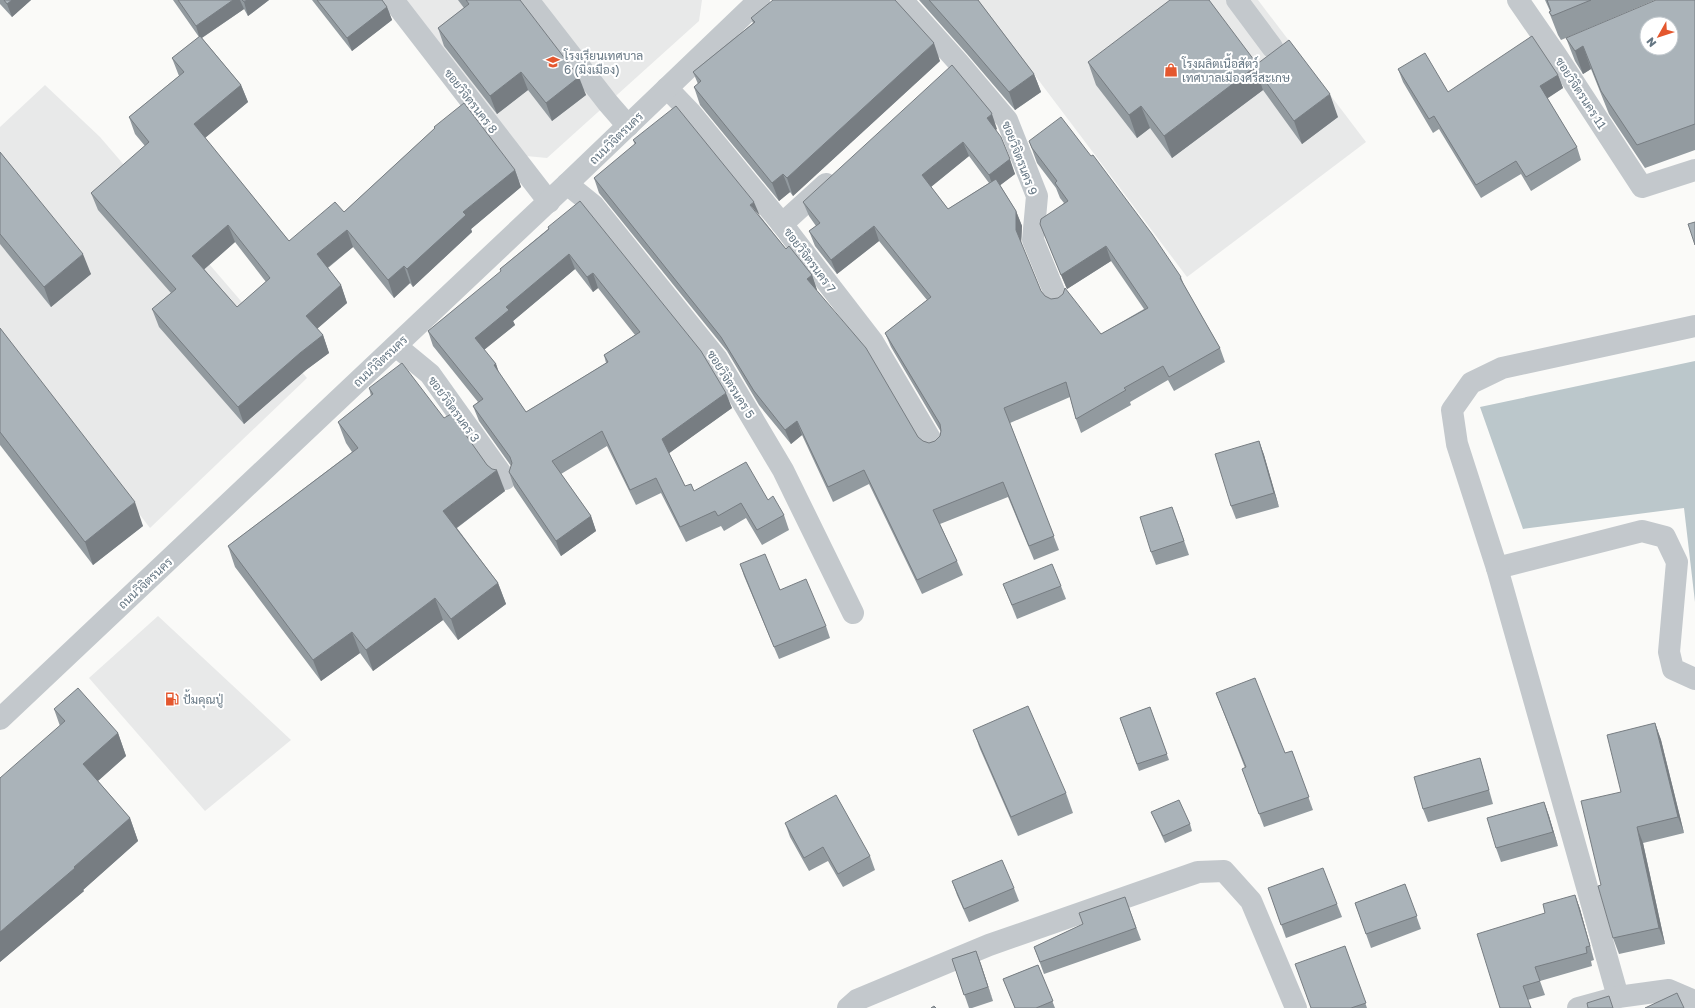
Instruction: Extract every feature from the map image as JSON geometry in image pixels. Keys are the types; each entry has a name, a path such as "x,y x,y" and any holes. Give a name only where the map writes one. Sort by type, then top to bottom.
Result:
{"street":[{"name":"ซอยวิจิตรนคร 8","path":"393,0 549,202"},
{"path":"528,0 608,103 628,126"},
{"name":"ซอยวิจิตรนคร 9","path":"902,0 1008,120 1037,196 1033,240 1058,301"},
{"path":"1236,0 1272,47"},
{"name":"ซอยวิจิตรนคร 11","path":"1518,0 1556,55 1642,187 1695,170"},
{"name":"ถนนวิจิตรนคร","path":"0,719 549,202 756,1"},
{"path":"1556,55 1578,46"},
{"path":"941,78 958,62"},
{"name":"ซอยวิจิตรนคร 7","path":"667,88 690,112 782,224 873,342 934,445"},
{"path":"782,224 841,170"},
{"name":"ซอยวิจิตรนคร 5","path":"567,184 593,205 717,359 783,470 853,613"},
{"path":"1618,997 1497,568 1457,444 1452,410 1471,383 1502,368 1695,326"},
{"name":"ซอยวิจิตรนคร 3","path":"396,346 430,374 505,479"},
{"path":"1497,568 1642,531 1665,537 1677,562 1669,652 1673,669 1695,679"},
{"path":"848,1008 857,1000 989,945 1198,872 1224,871 1251,901 1296,1008"},
{"path":"1578,1008 1618,997 1669,990 1690,999 1695,1004"}],"shaded area":[{"name":"โรงเรียนเทศบาล 6 (มิ่งเมือง)","path":"405,0 702,0 699,21 547,158 526,156"},
{"path":"978,0 1258,0 1366,142 1187,277"},
{"path":"45,85 100,137 307,378 150,528 0,332 0,127"},
{"path":"1695,361 1695,602 1684,508 1523,529 1480,407"},
{"path":"158,616 291,740 205,811 89,678"}],"building":[{"path":"4,0 12,0 7,4"},
{"path":"178,0 233,0 196,26"},
{"path":"317,0 382,0 387,7 347,38"},
{"path":"466,0 520,0 579,77 546,103 521,72 490,96 438,28 469,4"},
{"path":"773,0 895,0 934,43 787,178 783,174 772,183 694,87 701,81 693,72 755,22 751,18"},
{"path":"929,0 978,0 1034,74 1009,92"},
{"path":"1170,0 1209,0 1257,64 1289,40 1330,94 1294,121 1255,67 1164,136 1141,106 1129,115 1088,62"},
{"path":"1547,0 1591,0 1552,16 1549,12 1551,11"},
{"path":"1656,0 1695,0 1695,124 1637,145 1601,91 1583,46 1575,51 1566,38"},
{"path":"200,36 241,85 194,124 289,241 335,202 344,212 435,128 434,127 464,103 515,170 463,212 466,215 407,269 404,266 388,280 347,230 317,254 341,285 306,316 323,335 238,407 152,309 176,289 91,193 149,142 129,117 184,72 172,58","holes":["228,225 270,278 237,307 192,256"]},
{"path":"1532,36 1558,75 1540,86 1577,147 1526,177 1516,161 1476,185 1434,116 1429,119 1398,69 1425,53 1448,92"},
{"path":"952,65 991,112 992,114 987,118 1001,137 1010,159 989,175 963,142 922,175 948,209 996,179 1016,211 1016,230 1041,291 1045,296 1051,299 1058,298 1063,294 1065,288 1101,334 1148,308 1106,246 1061,275 1040,224 1041,219 1068,201 1055,183 1057,181 1032,148 1029,141 1061,117 1091,156 1093,155 1152,234 1181,277 1180,278 1220,348 1169,377 1163,366 1124,388 1126,390 1076,419 1066,382 1004,408 1054,536 1029,546 1003,482 933,510 957,561 917,580 864,470 828,487 797,421 785,430 754,391 721,337 594,178 636,143 633,140 676,106 754,202 750,205 786,249 789,246 812,275 807,279 866,348 918,437 929,443 935,441 940,436 940,424 885,333 931,297 874,226 831,260 809,231 820,223 803,202"},
{"path":"0,152 83,254 44,287 0,234"},
{"path":"580,201 701,351 726,393 662,439 685,486 691,484 694,491 746,462 768,500 773,496 784,515 757,530 741,503 718,516 715,511 680,527 656,478 630,490 602,431 552,461 591,516 556,541 509,472 512,463 510,457 473,406 483,399 428,331 501,271 500,269 549,229 548,227","holes":["569,254 587,277 593,273 640,332 604,355 608,362 526,412 494,365 496,364 475,338 509,310 506,307"]},
{"path":"1695,222 1695,245 1688,224"},
{"path":"0,328 135,502 85,542 0,432"},
{"path":"402,363 444,418 451,414 487,465 492,469 497,470 443,511 498,583 451,619 435,598 366,650 352,632 313,660 228,546 358,448 338,422 373,394 369,388"},
{"path":"1259,441 1274,493 1231,506 1215,454"},
{"path":"1172,507 1184,541 1151,552 1140,517"},
{"path":"765,554 780,590 806,579 826,626 774,647 740,564"},
{"path":"1052,564 1061,586 1012,605 1003,584"},
{"path":"1255,678 1285,753 1292,751 1309,797 1259,814 1242,769 1246,767 1216,693"},
{"path":"78,688 118,733 83,764 130,818 74,867 75,868 0,932 0,778 65,721 54,709"},
{"path":"1028,706 1066,793 1011,817 973,730"},
{"path":"1150,707 1167,754 1137,764 1120,718"},
{"path":"1655,723 1678,817 1637,827 1659,928 1613,938 1598,886 1601,885 1581,801 1621,792 1607,735"},
{"path":"1480,758 1489,790 1423,809 1414,777"},
{"path":"836,795 870,856 838,874 823,847 804,858 785,823"},
{"path":"1179,800 1190,824 1163,836 1151,812"},
{"path":"1544,802 1553,832 1496,848 1487,818"},
{"path":"1002,860 1014,888 964,909 952,881"},
{"path":"1323,868 1337,904 1281,925 1268,888"},
{"path":"1405,884 1417,916 1366,934 1355,903"},
{"path":"1575,895 1590,946 1586,947 1587,953 1535,967 1540,981 1523,986 1531,1008 1500,1008 1477,934 1545,913 1543,904"},
{"path":"1125,897 1136,928 1040,962 1034,947 1083,924 1079,913"},
{"path":"1345,946 1366,1003 1351,1008 1311,1008 1295,964"},
{"path":"976,951 988,987 964,995 952,959"},
{"path":"1038,965 1053,1001 1036,1008 1015,1008 1003,979"},
{"path":"1677,993 1684,1008 1645,1008"},
{"path":"1609,996 1613,1008 1588,1008 1587,1003"}],"place":[{"name":"โรงเรียนเทศบาล 6 (มิ่งเมือง)","path":"553,62"},
{"name":"โรงผลิตเนื้อสัตว์ เทศบาลเมืองศรีสะเกษ","path":"1171,70"},
{"name":"ปั้มคุณปู่","path":"172,699"}]}
